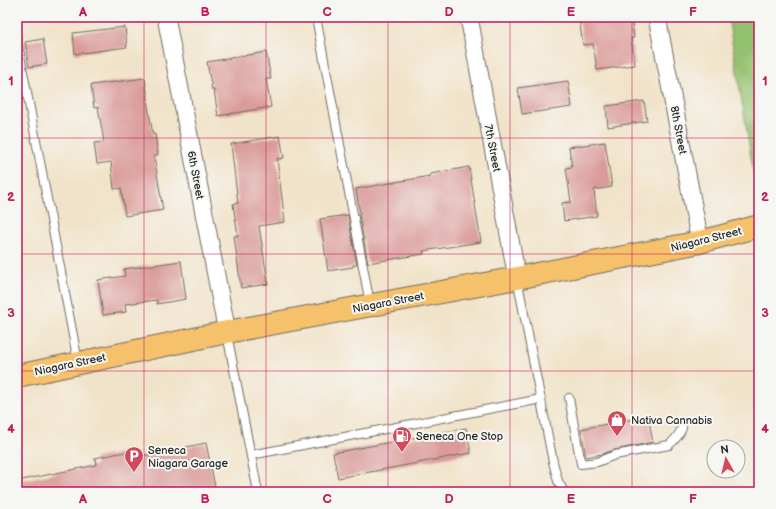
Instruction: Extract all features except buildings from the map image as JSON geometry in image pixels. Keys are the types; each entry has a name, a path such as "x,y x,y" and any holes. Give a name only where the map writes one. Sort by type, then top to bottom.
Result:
{"highway":[{"name":"Niagara Street","path":"17,376 227,332 700,242 759,226"}],"street":[{"name":"6th Street","path":"166,17 227,332"},
{"name":"7th Street","path":"469,17 517,278"},
{"name":"8th Street","path":"657,17 700,242"}],"lane":[{"path":"316,17 370,305"},
{"path":"17,40 78,362"},
{"path":"517,278 553,462 558,481 564,492"},
{"path":"227,332 258,492"},
{"path":"569,398 581,464 597,462 615,454 669,445 675,441 682,428"},
{"path":"251,455 541,399"}],"green space":[{"path":"728,17 759,17 759,187 756,188"}],"place":[{"name":"Nativa Cannabis","path":"617,437"},
{"name":"Seneca One Stop","path":"402,453"},
{"name":"Seneca Niagara Garage","path":"134,473"}]}
